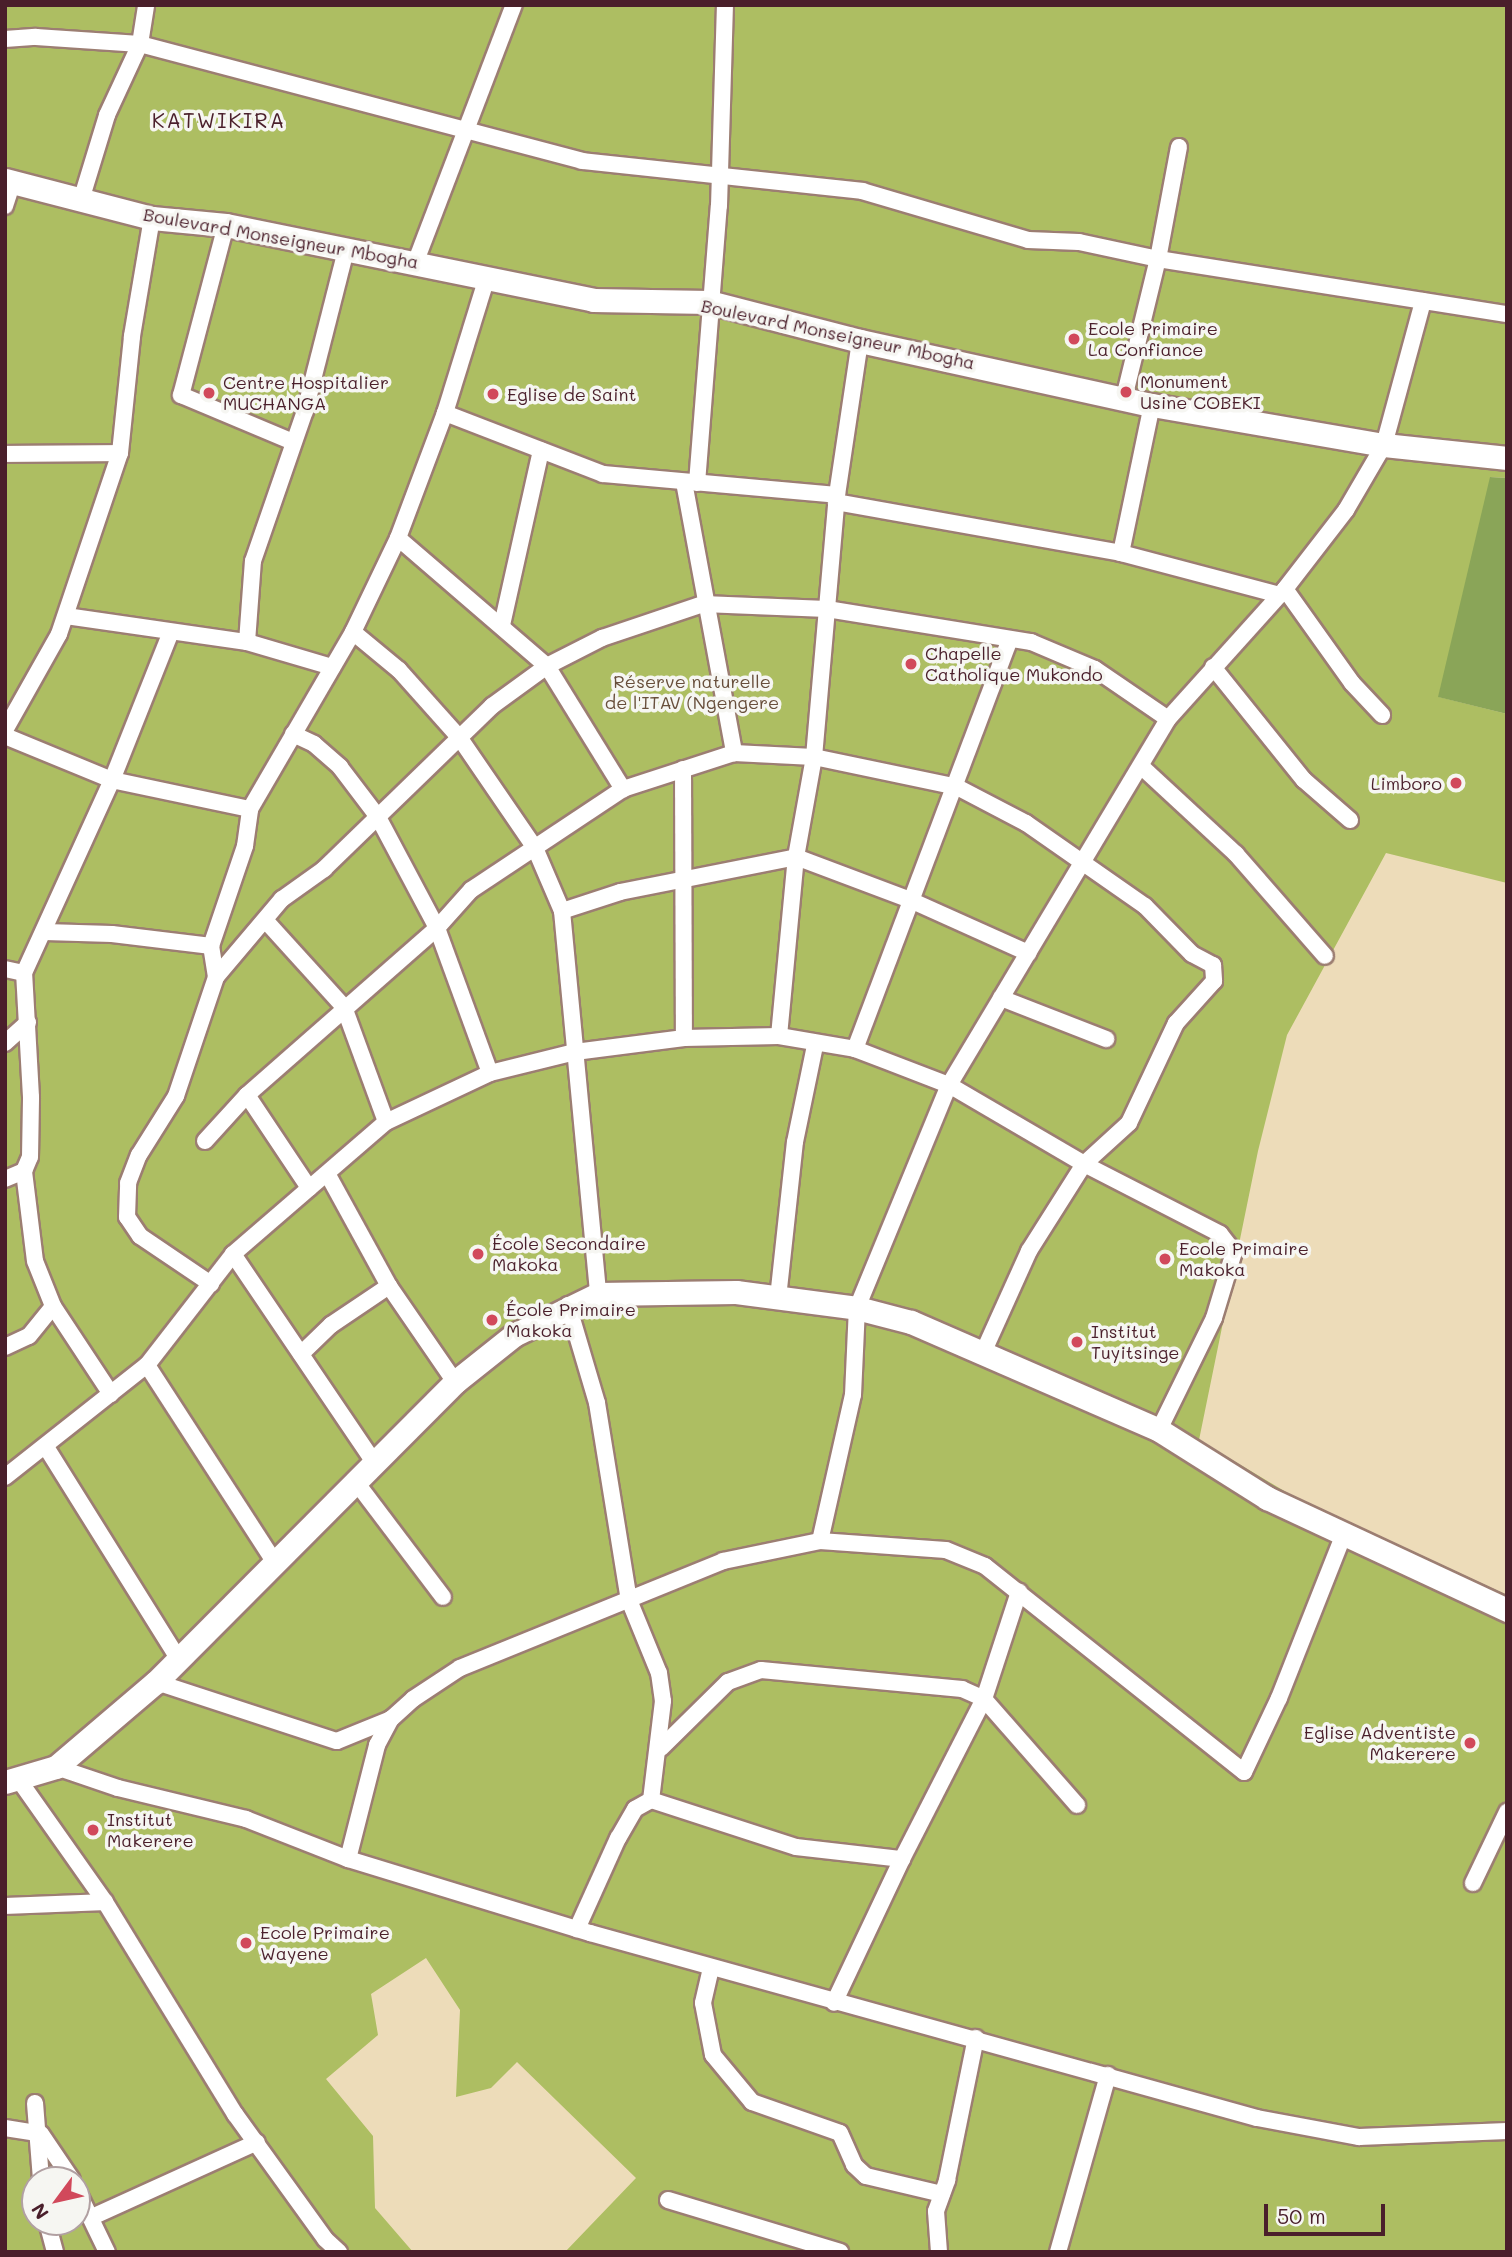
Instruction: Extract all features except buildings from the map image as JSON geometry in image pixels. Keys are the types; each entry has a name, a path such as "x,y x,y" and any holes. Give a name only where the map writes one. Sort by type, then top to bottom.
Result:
{"street":[{"path":"82,197 107,115 140,44 146,5"},
{"path":"416,261 513,5"},
{"path":"725,5 718,179 709,302 690,483 703,604 734,753"},
{"path":"5,40 36,37 140,44 582,161 718,179 862,191 1028,240 1079,242 1158,259 1507,314"},
{"path":"1124,398 1158,259 1179,147"},
{"path":"5,206 9,181"},
{"name":"Boulevard Monseigneur Mbogha","path":"9,181 82,197 152,218 226,225 346,250 416,261 593,300 709,302 860,341 1152,405 1384,446 1507,458"},
{"path":"5,730 66,616 120,453 152,218"},
{"path":"226,225 181,395 293,442"},
{"path":"247,642 253,561 293,442 346,250"},
{"path":"216,977 211,946 245,846 250,809 353,632 398,538 445,413 487,277"},
{"path":"820,1541 853,1395 857,1308 949,1085 1082,860 1142,767 1168,719 1282,592 1346,510 1384,446 1423,301"},
{"path":"779,1035 796,857 814,757 837,499 860,341"},
{"path":"1121,553 1152,405"},
{"path":"445,413 603,474 837,499 1121,553 1282,592 1352,683 1382,715"},
{"path":"502,625 541,450"},
{"path":"5,454 120,453"},
{"path":"398,538 547,666 623,789"},
{"path":"211,1284 140,1236 125,1207 139,1155 176,1096 216,977 282,899 324,869 458,737 547,666 647,620 703,604 827,609 1009,642 1031,642 1063,653 1168,719"},
{"path":"66,616 247,642 332,667"},
{"path":"111,1394 53,1306 35,1261 24,1171 30,1157 28,1022 24,972 45,932 69,867 112,780 171,632"},
{"path":"353,632 399,670 458,737 535,848 562,911 598,1294"},
{"path":"855,1049 908,899 943,809 957,787 1009,642"},
{"path":"1213,667 1322,801 1350,820"},
{"path":"293,734 314,744 340,767 378,817 437,928 490,1073"},
{"path":"5,736 112,780 250,809"},
{"path":"205,1141 247,1096 344,1007 437,928 471,890 623,789 734,753 814,757 957,787 986,798 1082,860 1145,906 1192,954 1213,965 1214,981 1176,1023 1129,1123 1084,1164 1029,1251 983,1353"},
{"path":"1142,767 1236,855 1325,957"},
{"path":"683,769 684,1038"},
{"path":"562,911 683,878 796,857 908,899 1028,953"},
{"path":"266,921 344,1007 386,1122"},
{"path":"45,932 112,934 211,946"},
{"path":"5,969 24,972"},
{"path":"1001,998 1106,1039"},
{"path":"5,1043 28,1022"},
{"path":"5,1477 147,1365 233,1254 309,1188 328,1175 386,1122 490,1073 575,1052 684,1038 779,1035 815,1045 855,1049 949,1085 1084,1164 1220,1234 1234,1252 1214,1318 1159,1430"},
{"path":"778,1298 795,1142 815,1045"},
{"path":"247,1096 309,1188"},
{"path":"5,1179 24,1171"},
{"path":"328,1175 389,1286 455,1382"},
{"path":"233,1254 373,1461"},
{"path":"301,1354 331,1325 389,1286"},
{"path":"339,2252 321,2246 257,2142 235,2114 105,1902 12,1781 56,1766 156,1682 200,1634 455,1382 514,1335 568,1305 598,1294 673,1290 778,1298 857,1308 911,1322 1159,1430 1266,1498 1507,1610"},
{"path":"568,1305 597,1404 629,1600 659,1673 661,1748 651,1800"},
{"path":"5,1346 29,1336 53,1306"},
{"path":"147,1365 274,1561"},
{"path":"46,1447 179,1660"},
{"path":"356,1482 443,1597"},
{"path":"348,1858 376,1745 391,1719 413,1699 460,1668 723,1562 820,1541 946,1550 985,1566 1244,1772 1279,1698 1343,1536"},
{"path":"834,2003 902,1859 984,1699 1019,1592"},
{"path":"661,1748 728,1682 761,1670 962,1689 984,1699 1077,1805"},
{"path":"156,1682 337,1741 391,1719"},
{"path":"56,1766 118,1788 246,1819 348,1858 577,1929 834,2003 976,2038 1257,2118 1359,2137 1507,2131"},
{"path":"577,1929 618,1838 635,1809 651,1800 796,1847 902,1859"},
{"path":"1473,1884 1507,1812"},
{"path":"5,1906 105,1902"},
{"path":"711,1968 703,2003 713,2055 751,2102 840,2133 854,2165 866,2176 942,2194"},
{"path":"939,2252 936,2211 976,2038"},
{"path":"1058,2252 1108,2075"},
{"path":"35,2103 41,2134 41,2166"},
{"path":"5,2128 41,2134 63,2166"},
{"path":"107,2252 92,2217 257,2142"},
{"path":"668,2200 840,2252"}],"green space":[{"name":"Réserve naturelle de l'ITAV (Ngengere","path":"5,5 1507,5 1507,478 1491,477 1439,697 1507,714 1507,883 1386,853 1287,1035 1258,1151 1199,1440 1291,1495 1507,1595 1507,2252 565,2252 636,2178 517,2062 491,2088 456,2097 460,2010 426,1958 371,1994 378,2035 326,2079 373,2136 375,2208 413,2252 5,2252"},
{"path":"1490,477 1507,478 1507,714 1438,697"}],"place":[{"name":"Ecole Primaire La Confiance","path":"1074,339"},
{"name":"Monument Usine COBEKI","path":"1126,392"},
{"name":"Centre Hospitalier MUCHANGA","path":"209,393"},
{"name":"Eglise de Saint","path":"493,394"},
{"name":"Chapelle Catholique Mukondo","path":"911,664"},
{"name":"Limboro","path":"1456,783"},
{"name":"École Secondaire Makoka","path":"478,1254"},
{"name":"Ecole Primaire Makoka","path":"1165,1259"},
{"name":"École Primaire Makoka","path":"492,1320"},
{"name":"Institut Tuyitsinge","path":"1077,1342"},
{"name":"Eglise Adventiste Makerere","path":"1470,1743"},
{"name":"Institut Makerere","path":"93,1830"},
{"name":"Ecole Primaire Wayene","path":"246,1943"}],"district":[{"name":"KATWIKIRA","path":"219,120"}]}
